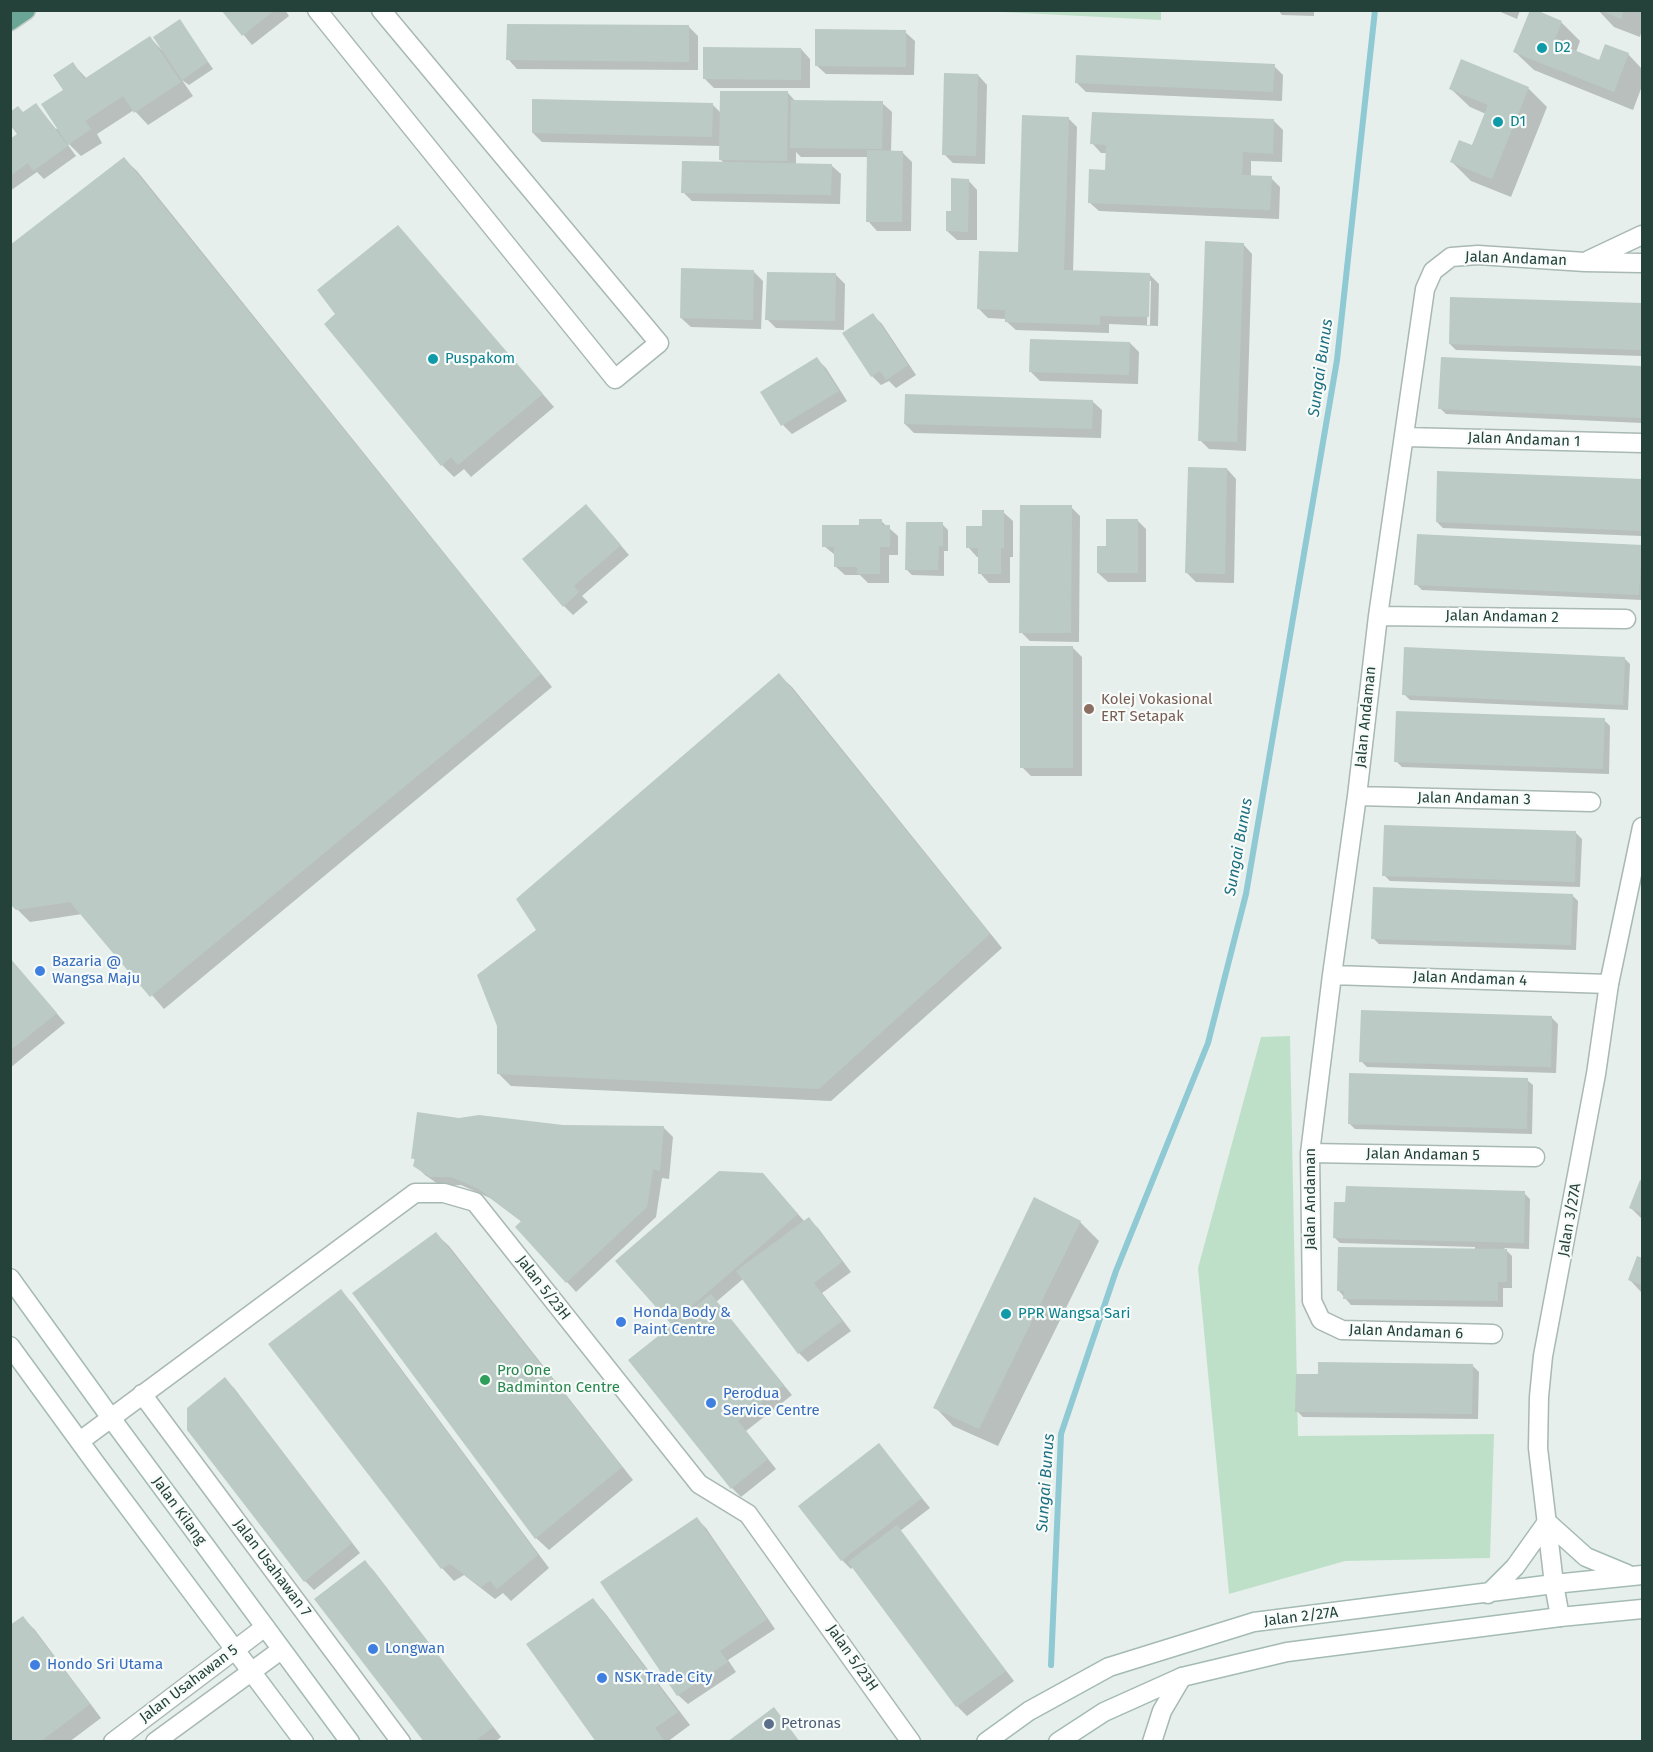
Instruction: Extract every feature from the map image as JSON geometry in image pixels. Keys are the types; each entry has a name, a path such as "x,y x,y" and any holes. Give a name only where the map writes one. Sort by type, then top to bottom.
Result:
{"main road":[{"path":"10,21 26,10"}],"street":[{"path":"317,10 615,379 659,343 381,10"},
{"name":"Jalan Andaman","path":"1585,262 1642,235"},
{"name":"Jalan Andaman","path":"1321,1320 1312,1301 1310,1153 1357,796 1378,615 1425,290 1433,271 1451,257 1478,255 1642,263"},
{"name":"Jalan Andaman 1","path":"1405,436 1642,444"},
{"name":"Jalan Andaman 2","path":"1378,615 1626,619"},
{"name":"Jalan Andaman 3","path":"1357,796 1591,802"},
{"name":"Jalan 3/27A","path":"1560,1617 1538,1448 1543,1356 1596,1074 1609,984 1642,827"},
{"name":"Jalan Andaman 4","path":"1332,975 1609,984"},
{"name":"Jalan Andaman 5","path":"1310,1153 1536,1157"},
{"name":"Jalan 5/23H","path":"80,1441 415,1193 444,1193 475,1202 699,1484 748,1514 911,1742"},
{"name":"Jalan Kilang","path":"10,1278 350,1742"},
{"name":"Jalan Andaman 6","path":"1321,1320 1342,1330 1493,1334"},
{"path":"10,1346 304,1742"},
{"name":"Jalan Usahawan 7","path":"142,1394 401,1742"},
{"path":"1488,1594 1515,1567 1547,1522 1586,1557 1637,1576"},
{"name":"Jalan 2/27A","path":"986,1742 1029,1711 1109,1667 1254,1622 1554,1584 1637,1576"},
{"path":"1058,1742 1104,1712 1182,1677 1287,1652 1560,1617 1642,1609"},
{"name":"Jalan Usahawan 5","path":"113,1742 265,1627"},
{"name":"Jalan Usahawan 5","path":"155,1742 281,1650"},
{"path":"1152,1742 1162,1710 1182,1677"}],"green space":[{"path":"982,11 1161,11 1161,20"},
{"path":"1290,1036 1298,1436 1494,1434 1490,1558 1345,1561 1229,1594 1198,1268 1261,1037"}],"building":[{"path":"221,10 275,10 242,36"},
{"name":"D2","path":"1530,10 1536,10 1562,21 1554,42 1599,60 1605,44 1629,53 1614,92 1513,52"},
{"path":"1600,10 1624,10 1621,19"},
{"path":"180,19 208,62 182,80 153,37"},
{"path":"507,24 689,25 689,62 506,60"},
{"path":"815,29 906,30 906,67 815,66"},
{"path":"150,36 181,82 134,113 123,96 85,121 91,129 68,145 41,104 63,90 53,75 73,62 84,79"},
{"path":"703,47 801,48 801,80 703,79"},
{"path":"1076,55 1275,64 1273,92 1075,83"},
{"name":"D1","path":"1461,59 1529,87 1492,179 1450,162 1459,140 1472,145 1488,105 1449,89"},
{"path":"944,73 978,74 976,156 942,155"},
{"path":"720,91 788,91 787,161 719,160"},
{"path":"532,99 713,103 712,137 532,133"},
{"path":"791,100 883,101 882,149 790,148"},
{"path":"36,103 68,146 33,171 28,163 10,176 10,139 17,134 10,125 10,112 18,106 23,112"},
{"path":"1092,112 1274,119 1273,154 1243,152 1242,175 1272,176 1270,210 1088,203 1089,169 1105,170 1106,145 1090,144"},
{"path":"1022,115 1069,117 1064,270 1150,273 1149,317 1100,316 1100,325 1005,322 1005,310 977,309 979,251 1018,252"},
{"path":"867,150 903,151 902,222 866,222"},
{"path":"124,157 541,674 150,997 70,902 16,910 10,904 10,245"},
{"path":"682,161 832,164 831,195 681,193"},
{"path":"951,178 969,179 968,232 946,231 946,211 951,211"},
{"name":"Puspakom","path":"398,225 543,394 458,465 451,457 441,466 324,324 335,314 317,290"},
{"path":"1205,241 1244,243 1237,442 1198,441"},
{"path":"681,268 754,270 753,320 680,318"},
{"path":"767,272 836,273 835,321 765,320"},
{"path":"1450,297 1642,303 1642,350 1449,344"},
{"path":"873,313 908,365 886,380 880,371 871,377 842,333"},
{"path":"1030,339 1130,342 1129,375 1029,372"},
{"path":"817,357 839,391 781,426 760,392"},
{"path":"1441,357 1642,366 1642,418 1438,409"},
{"path":"905,394 1093,400 1092,429 904,424"},
{"path":"1188,467 1227,468 1225,574 1185,573"},
{"path":"1437,471 1642,479 1642,531 1436,522"},
{"path":"586,504 621,545 574,586 579,592 563,607 522,559"},
{"path":"1020,505 1072,505 1071,633 1019,633"},
{"path":"982,510 1004,510 1001,574 978,574 978,548 966,548 966,526 982,526"},
{"path":"859,519 882,519 882,525 890,525 890,547 880,547 880,574 857,574 857,567 834,567 834,547 822,547 822,525 859,525"},
{"path":"1106,519 1138,519 1138,573 1097,573 1097,546 1106,546"},
{"path":"906,522 943,522 943,546 939,546 938,570 905,570"},
{"path":"1417,534 1642,545 1639,595 1414,585"},
{"path":"1020,646 1073,646 1073,768 1020,768"},
{"path":"1404,647 1625,657 1623,705 1402,695"},
{"path":"779,673 990,934 819,1089 497,1074 497,1026 477,975 536,930 516,899"},
{"path":"1396,711 1605,718 1603,769 1394,762"},
{"path":"1384,825 1576,831 1575,882 1382,876"},
{"path":"1373,887 1573,894 1571,945 1371,939"},
{"path":"10,958 57,1013 10,1051"},
{"path":"1361,1010 1552,1016 1551,1067 1359,1062"},
{"path":"1349,1073 1528,1078 1527,1129 1348,1124"},
{"path":"417,1112 459,1118 479,1115 563,1125 664,1126 660,1171 653,1169 647,1207 566,1283 515,1227 521,1221 479,1189 451,1177 430,1177 413,1166 415,1158 411,1159"},
{"path":"719,1171 763,1173 798,1214 671,1324 615,1261"},
{"path":"1640,1180 1642,1181 1642,1213 1629,1208"},
{"path":"1346,1186 1525,1191 1524,1243 1333,1238 1334,1202 1345,1202"},
{"name":"PPR Wangsa Sari","path":"1034,1197 1081,1221 979,1429 933,1408"},
{"path":"809,1217 842,1262 814,1283 842,1321 798,1354 736,1271"},
{"name":"Pro One Badminton Centre","path":"436,1232 622,1467 535,1539 352,1293"},
{"path":"1338,1247 1507,1249 1507,1282 1498,1282 1498,1301 1343,1299 1344,1291 1337,1291"},
{"path":"1637,1256 1642,1258 1642,1285 1628,1280"},
{"path":"341,1289 538,1555 497,1589 490,1581 481,1587 450,1564 441,1569 268,1344"},
{"name":"Perodua Service Centre","path":"711,1294 784,1385 738,1421 768,1459 731,1489 628,1360"},
{"path":"1318,1362 1473,1364 1472,1414 1295,1412 1296,1374 1318,1374"},
{"path":"225,1377 352,1543 304,1582 187,1430 187,1408"},
{"path":"879,1443 922,1498 841,1561 798,1506"},
{"path":"697,1517 767,1619 720,1651 728,1662 677,1696 600,1582"},
{"path":"897,1525 1006,1671 956,1707 848,1562"},
{"path":"365,1560 493,1727 474,1742 424,1742 314,1599"},
{"name":"NSK Trade City","path":"593,1598 678,1712 655,1728 665,1742 596,1742 526,1644"},
{"name":"Hondo Sri Utama","path":"23,1616 90,1704 40,1742 10,1742 10,1625"},
{"name":"Petronas","path":"774,1707 800,1742 727,1742"}],"waterway":[{"name":"Sungai Bunus","path":"1051,1665 1061,1434 1116,1271 1208,1043 1246,894 1337,360 1375,10"}],"place":[{"name":"D2","path":"1542,48"},
{"name":"D1","path":"1498,122"},
{"name":"Puspakom","path":"433,359"},
{"name":"Kolej Vokasional ERT Setapak","path":"1089,709"},
{"name":"Bazaria @ Wangsa Maju","path":"40,971"},
{"name":"PPR Wangsa Sari","path":"1006,1314"},
{"name":"Honda Body & Paint Centre","path":"621,1322"},
{"name":"Pro One Badminton Centre","path":"485,1380"},
{"name":"Perodua Service Centre","path":"711,1403"},
{"name":"Longwan","path":"373,1649"},
{"name":"Hondo Sri Utama","path":"35,1665"},
{"name":"NSK Trade City","path":"602,1678"},
{"name":"Petronas","path":"769,1724"}]}
